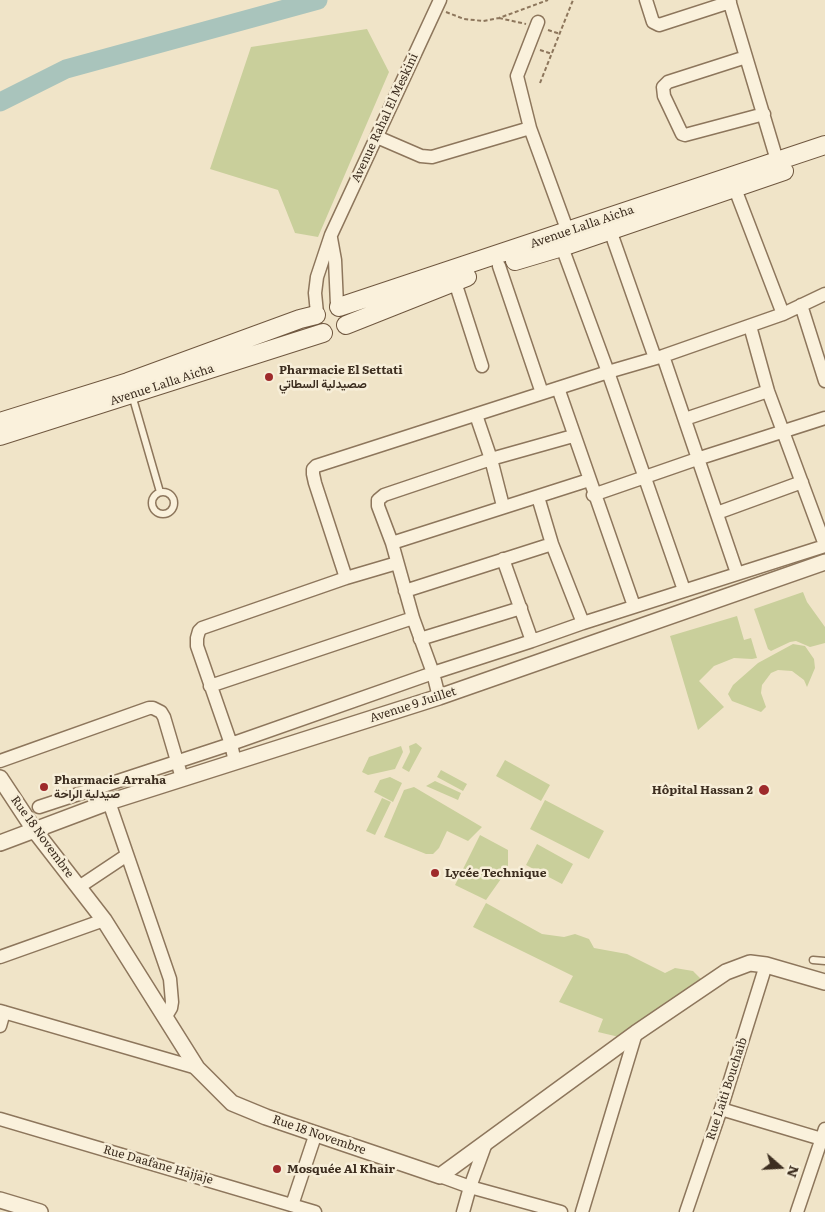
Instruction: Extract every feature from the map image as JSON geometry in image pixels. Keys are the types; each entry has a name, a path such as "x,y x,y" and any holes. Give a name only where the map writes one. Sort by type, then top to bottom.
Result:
{"main road":[{"name":"Avenue Lalla Aicha","path":"0,422 130,388 323,333 327,335 336,334 344,329 346,324 565,239 610,230 779,166 825,146"},
{"name":"Avenue Lalla Aicha","path":"779,166 825,157"},
{"name":"Avenue Lalla Aicha","path":"0,436 130,388 300,319 317,314 325,306 338,306 565,239 733,183"},
{"path":"338,306 346,314 346,324"},
{"path":"317,314 316,325 323,333"}],"street":[{"path":"646,0 653,22 659,25 730,1 779,166"},
{"name":"Avenue Rahal El Meskini","path":"317,314 315,293 317,277 330,235 438,3"},
{"path":"538,22 518,69 517,76 530,128 608,372 684,590"},
{"path":"746,57 668,82 663,87 664,96 682,134 685,135 764,114"},
{"path":"377,137 421,156 432,157 530,128"},
{"path":"733,183 783,314"},
{"path":"610,230 685,419 737,573"},
{"path":"330,235 335,260 338,306"},
{"path":"499,266 542,393"},
{"path":"455,282 482,366"},
{"path":"346,578 315,483 313,469 316,466 659,357 783,314 825,294"},
{"path":"800,306 822,363 825,380"},
{"path":"38,807 231,744 433,673 634,606 825,546 768,391 750,326"},
{"path":"558,388 573,436 634,606"},
{"path":"685,419 768,391"},
{"path":"476,415 491,459 503,506"},
{"path":"594,494 698,458 825,418"},
{"path":"439,697 433,673 413,618 392,543 378,506 378,500 381,497 491,459 573,436"},
{"path":"392,543 589,480"},
{"path":"717,513 802,482"},
{"path":"538,497 552,544 583,623"},
{"path":"405,591 552,544"},
{"path":"503,559 532,641"},
{"name":"Avenue 9 Juillet","path":"0,843 109,802 439,697 825,562"},
{"path":"235,762 231,744 198,646 198,631 346,578 397,563"},
{"path":"420,639 521,608"},
{"path":"210,686 413,618"},
{"path":"0,761 149,708 154,708 161,712 164,717 182,778"},
{"name":"Rue 18 Novembre","path":"0,778 35,831 104,920 197,1068 232,1103 266,1117 440,1176"},
{"path":"109,802 170,979 172,1002 165,1018"},
{"path":"79,887 127,855"},
{"path":"0,958 104,920"},
{"path":"440,1176 636,1033 726,972 750,964 766,965 825,982"},
{"name":"Rue Laiti Bouchaib","path":"686,1212 721,1109 766,965"},
{"path":"0,1026 2,1012 197,1068"},
{"path":"582,1212 636,1033"},
{"path":"721,1109 824,1136 797,1212"},
{"name":"Rue Daafane Hajjaje","path":"0,1119 315,1212"},
{"path":"292,1205 316,1133"},
{"path":"464,1212 470,1187 486,1143"},
{"path":"440,1176 470,1187 561,1212"},
{"path":"0,1200 40,1212"}],"lane":[{"path":"130,388 160,492"},
{"path":"813,960 825,961"}],"path":[{"path":"438,3 455,16 483,21 499,18 548,0"},
{"path":"540,83 573,0"}],"green space":[{"path":"367,29 389,72 318,237 295,233 278,190 210,169 251,47"},
{"path":"803,592 807,602 825,627 825,643 810,647 796,641 771,651 768,649 754,609"},
{"path":"737,616 744,640 751,638 757,658 734,658 714,666 699,681 724,707 698,730 670,636"},
{"path":"793,644 805,646 814,659 815,668 807,687 804,680 792,671 778,670 771,673 762,685 761,693 766,707 761,712 732,701 728,694 733,685 758,663"},
{"path":"416,743 422,748 409,772 402,768 410,752 409,746"},
{"path":"401,746 403,752 395,769 368,775 362,772 369,757"},
{"path":"505,760 550,785 541,801 496,776"},
{"path":"441,770 467,784 463,791 437,777"},
{"path":"390,777 402,783 393,802 374,792 380,780"},
{"path":"435,781 461,793 458,800 426,786"},
{"path":"414,787 482,827 468,841 447,831 439,848 433,854 426,854 384,837 404,790"},
{"path":"382,798 391,802 375,835 366,831"},
{"path":"545,800 604,831 589,859 530,829"},
{"path":"480,835 508,850 508,869 486,900 455,885"},
{"path":"537,844 573,864 562,884 526,865"},
{"path":"486,903 542,934 564,937 575,934 589,939 594,948 627,954 665,973 675,968 693,971 702,980 619,1037 598,1032 603,1019 559,1002 573,976 473,927"}],"waterway":[{"path":"0,102 66,69 318,0"}],"place":[{"name":"Pharmacie El Settati صصيدلية السطاتي","path":"269,377"},
{"name":"Pharmacie Arraha صيدلية الراحة","path":"44,787"},
{"name":"Hôpital Hassan 2","path":"764,790"},
{"name":"Lycée Technique","path":"435,873"},
{"name":"Mosquée Al Khair","path":"277,1169"}]}
